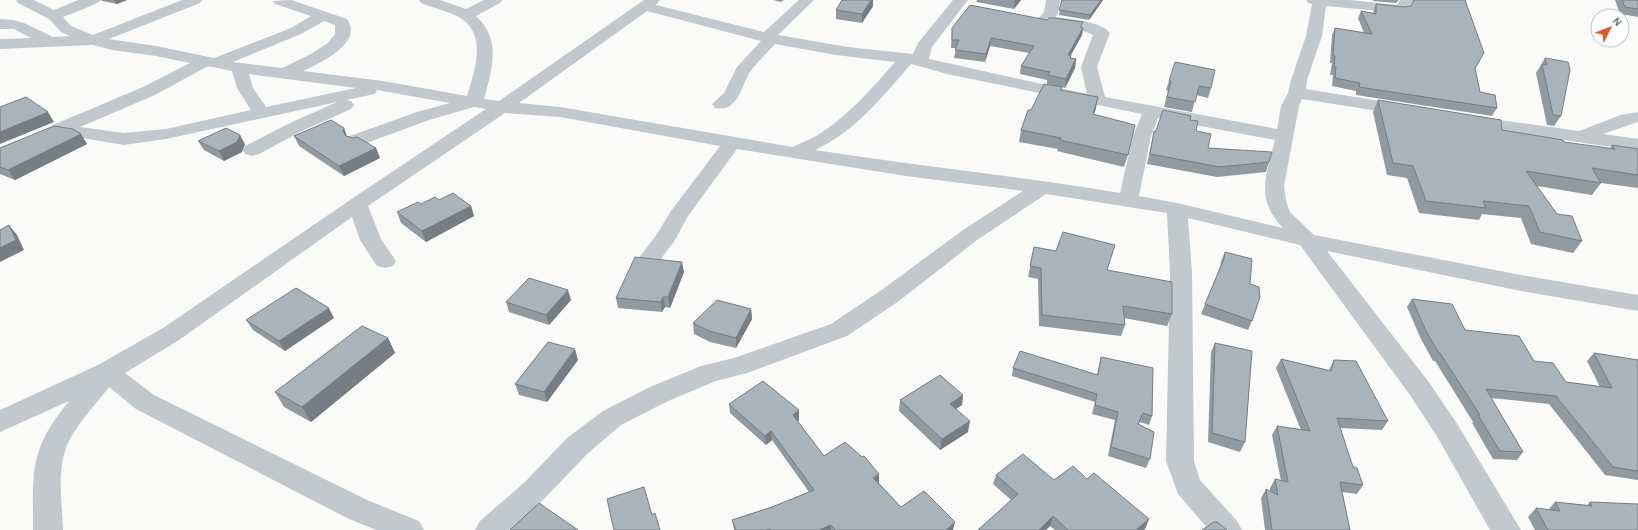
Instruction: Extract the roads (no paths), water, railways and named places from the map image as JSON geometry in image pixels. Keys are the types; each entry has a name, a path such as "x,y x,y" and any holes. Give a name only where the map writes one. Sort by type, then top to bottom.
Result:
{"street":[{"path":"23,0 54,16 66,29 93,40 239,68 326,79 502,107 560,112 732,144 906,170 1043,188 1177,209 1307,240 1521,283 1638,303"},
{"path":"54,16 77,5 94,0"},
{"path":"0,44 93,40 196,0"},
{"path":"426,0 466,15 484,38 486,55 474,102"},
{"path":"466,15 494,0"},
{"path":"721,104 731,96 742,70 769,38 807,0"},
{"path":"1407,0 1404,8 1398,9 1318,0 1314,36 1299,80 1297,93 1290,106 1274,186 1276,201 1281,214 1307,240 1423,394 1447,430 1506,530"},
{"path":"280,1 342,22 343,34 335,46 284,74"},
{"path":"1045,20 1051,12 1053,1"},
{"path":"0,422 107,372 171,334 357,204 502,107 649,3 683,17 769,38 832,49 914,59 926,64 947,69 1098,101 1285,136"},
{"path":"794,153 826,138 845,124 890,80 895,70 920,57 924,46 963,4"},
{"path":"323,15 296,31 211,62 149,91 54,131 135,139 166,134 375,88"},
{"path":"1029,18 1082,25 1102,33 1089,67 1098,101"},
{"path":"0,24 8,23 17,26 49,42"},
{"path":"239,68 245,88 261,113"},
{"path":"281,109 306,95 326,79"},
{"path":"252,150 296,126 347,104 375,88"},
{"path":"1297,93 1417,112"},
{"path":"357,140 423,116 474,102"},
{"path":"1128,201 1142,136 1152,112"},
{"path":"1579,137 1627,119 1638,117"},
{"path":"1452,118 1638,145"},
{"path":"649,259 664,240 678,215 732,144"},
{"path":"490,530 536,489 577,446 612,418 652,398 710,374 738,366 839,330 891,295 970,235 1043,188"},
{"path":"357,204 371,240 385,261"},
{"path":"1177,209 1181,273 1180,462 1188,486 1227,530"},
{"path":"48,530 46,485 50,456 56,439 107,372"},
{"path":"107,372 145,402 357,509 409,530"}]}
